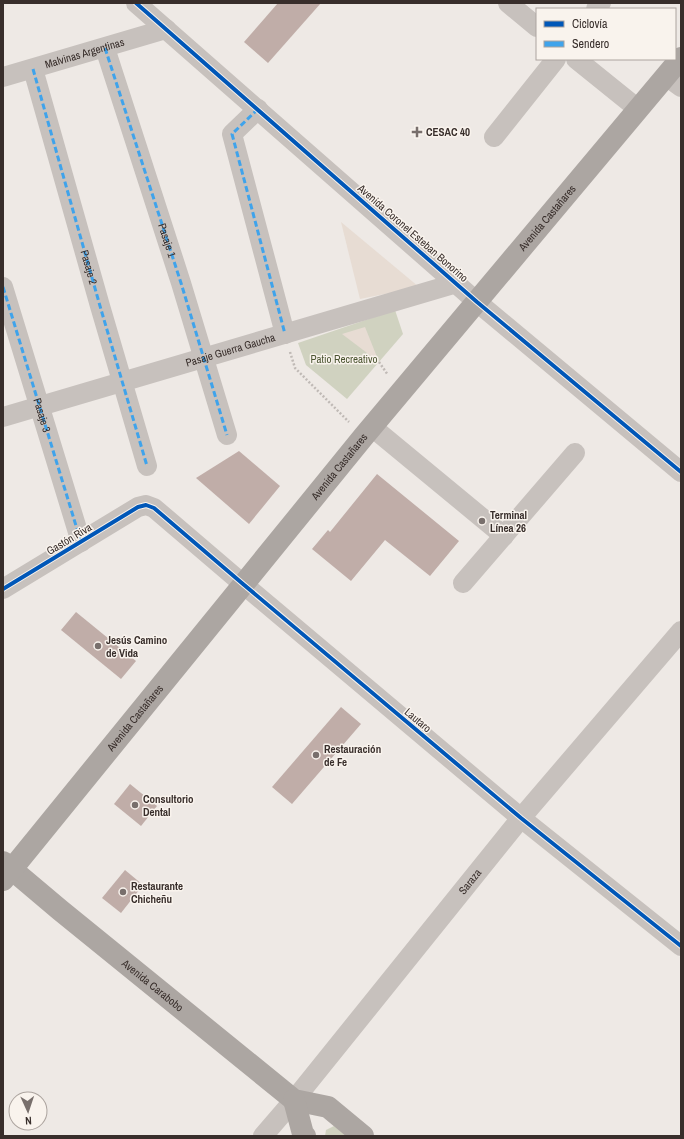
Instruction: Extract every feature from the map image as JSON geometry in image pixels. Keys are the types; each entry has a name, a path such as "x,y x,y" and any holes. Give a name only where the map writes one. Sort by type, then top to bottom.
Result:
{"main road":[{"name":"Avenida Castañares","path":"6,870 368,432 638,109 674,81 681,58"},
{"name":"Avenida Carabobo","path":"6,870 60,910 294,1100 328,1107 363,1136"},
{"path":"294,1100 303,1134 306,1136"}],"street":[{"name":"Avenida Coronel Esteban Bonorino","path":"136,3 477,302 681,472"},
{"path":"508,3 536,26"},
{"name":"Malvinas Argentinas","path":"3,77 166,29"},
{"name":"Pasaje 1","path":"105,48 181,283 227,435"},
{"path":"494,137 555,60"},
{"path":"577,60 638,109"},
{"name":"Pasaje 2","path":"33,68 147,466"},
{"path":"258,109 232,134 285,334"},
{"name":"Pasaje Guerra Gaucha","path":"3,417 457,283"},
{"name":"Pasaje 3","path":"3,287 81,542"},
{"path":"368,432 504,536"},
{"path":"463,583 575,453"},
{"name":"Gastón Riva","path":"3,589 138,507 146,505"},
{"name":"Lautaro","path":"146,505 154,508 242,584 522,818 681,946"},
{"name":"Saraza","path":"263,1136 294,1100 522,818 681,630"}],"path":[{"path":"285,334 295,368 368,432"}],"green space":[{"name":"Patio Recreativo","path":"395,310 403,334 347,399 306,365 298,343"},
{"path":"334,1126 347,1136 325,1136 326,1130"}],"shaded area":[{"path":"341,222 419,287 360,299"},
{"path":"365,327 379,362 342,334"}],"building":[{"path":"278,3 321,3 268,63 244,42"},
{"path":"239,451 280,486 249,524 196,478"},
{"path":"377,474 459,541 430,576 385,540 351,581 312,549 328,530 330,532"},
{"name":"Jesús Camino de Vida","path":"76,612 136,661 121,679 61,630"},
{"name":"Restauración de Fe","path":"341,707 361,724 292,804 272,787"},
{"name":"Consultorio Dental","path":"130,784 157,806 141,826 114,804"},
{"name":"Restaurante Chicheñu","path":"125,870 143,885 121,913 102,898"}],"marked path":[{"path":"105,48 181,283 227,435"},
{"path":"33,69 147,466"},
{"path":"258,109 232,134 285,334"},
{"path":"3,287 81,542"}],"cycle path":[{"path":"136,3 477,302 681,472"},
{"path":"3,589 138,507 146,505 154,508 521,818 681,946"}],"place":[{"name":"CESAC 40","path":"417,132"},
{"name":"Terminal Línea 26","path":"482,521"},
{"name":"Jesús Camino de Vida","path":"98,646"},
{"name":"Restauración de Fe","path":"316,755"},
{"name":"Consultorio Dental","path":"135,805"},
{"name":"Restaurante Chicheñu","path":"123,892"}]}
